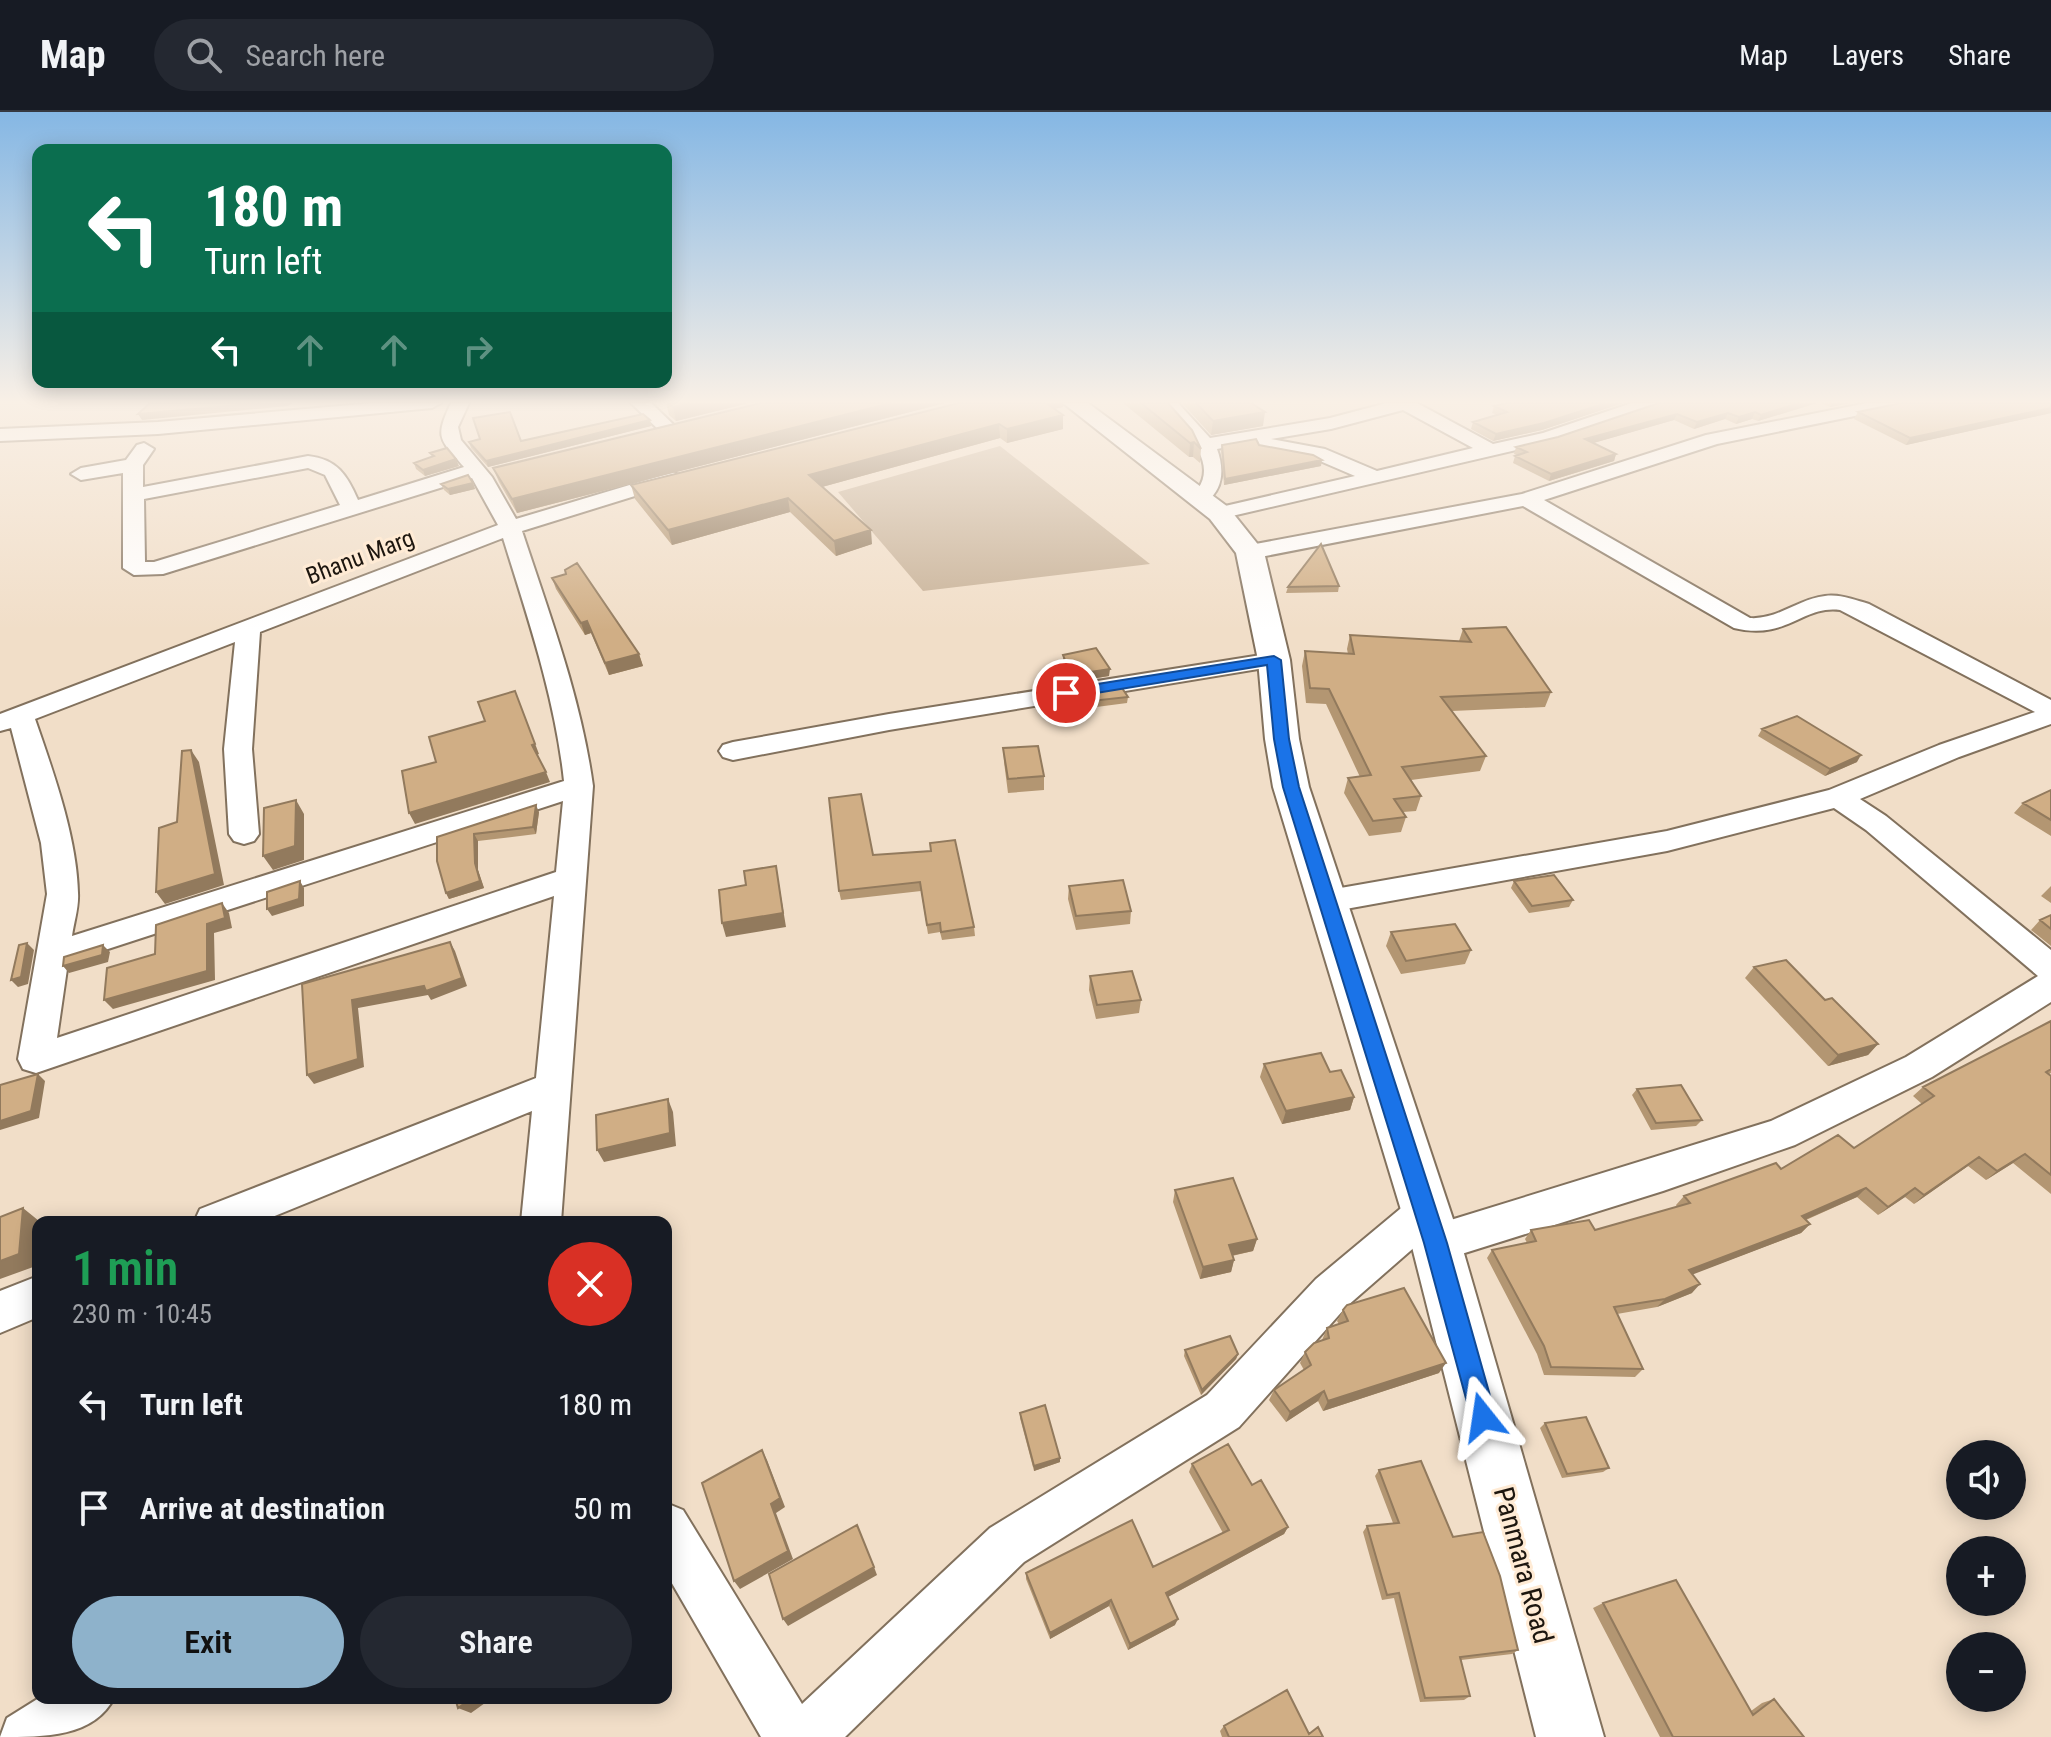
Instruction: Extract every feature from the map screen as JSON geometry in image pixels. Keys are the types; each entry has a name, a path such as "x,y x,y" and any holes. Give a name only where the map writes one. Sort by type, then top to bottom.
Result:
{"street":[{"path":"133,479 134,568 142,570 155,569 352,508 462,479"},
{"path":"133,495 219,479"},
{"path":"337,479 352,508"},
{"path":"491,479 557,673 572,730 579,786 541,1216"},
{"name":"Bhanu Marg","path":"10,718 510,528 674,479"},
{"name":"Panmara Road","path":"1174,479 1209,505 1250,552 1274,660 1282,739 1291,787 1431,1227 1570,1737"},
{"path":"1210,479 1209,505 1357,479"},
{"path":"1250,552 1526,499 1589,479"},
{"path":"1526,499 1742,623 1763,627 1823,603 1839,602 1861,609 2051,713"},
{"path":"244,834 238,749 248,628"},
{"path":"733,751 889,722 1274,660"},
{"path":"1329,901 1667,841 1838,797 2051,713"},
{"path":"10,718 37,765 56,843 63,894 36,1059 570,879"},
{"path":"55,954 579,786"},
{"path":"1838,797 1876,823 2051,968"},
{"path":"806,1737 1007,1545 1223,1411 1331,1293 1431,1227 1663,1174 1782,1134 1919,1067 2051,985"},
{"path":"229,1216 552,1087"},
{"path":"0,1312 32,1299"},
{"path":"672,1537 791,1737"},
{"path":"26,1737 78,1704"}],"shaded area":[{"path":"884,479 1042,479 1150,564 923,591 838,492"}],"building":[{"path":"456,479 470,479 473,483 448,489 441,484"},
{"path":"500,479 592,479 512,499"},
{"path":"656,479 813,479 871,530 834,541 788,498 668,530 631,485"},
{"path":"1321,544 1339,586 1288,587"},
{"path":"577,563 639,654 605,663 587,621 581,623 552,578 566,574 565,570"},
{"path":"1506,627 1551,692 1441,697 1486,756 1402,767 1421,796 1394,799 1406,817 1373,821 1348,778 1371,775 1329,689 1310,688 1305,651 1354,654 1350,635 1471,642 1463,629"},
{"path":"1096,648 1110,669 1071,675 1063,655"},
{"path":"1122,688 1128,697 1082,702 1079,695"},
{"path":"515,691 535,744 532,745 546,772 409,813 402,771 436,762 429,737 485,721 478,702"},
{"path":"1797,716 1861,755 1830,769 1762,729"},
{"path":"1038,746 1044,776 1008,779 1003,748"},
{"path":"191,750 215,874 156,892 159,828 177,822 182,751"},
{"path":"2051,790 2051,820 2023,803"},
{"path":"861,794 873,855 931,851 930,843 955,840 974,927 941,932 940,923 927,925 920,882 839,891 829,798"},
{"path":"296,800 295,846 263,856 264,808"},
{"path":"536,805 533,827 474,834 475,863 480,881 446,893 437,861 437,837"},
{"path":"776,866 783,913 722,923 719,890 746,885 744,871"},
{"path":"1554,875 1573,900 1532,906 1514,881"},
{"path":"1123,880 1131,911 1076,916 1069,886"},
{"path":"300,881 299,899 267,909 267,892"},
{"path":"222,903 225,918 207,924 207,971 104,1000 107,968 155,954 156,925"},
{"path":"2051,915 2051,929 2040,920"},
{"path":"1455,924 1471,950 1406,961 1391,932"},
{"path":"450,942 462,978 426,991 424,986 352,1000 358,1059 307,1075 302,984"},
{"path":"27,943 21,977 11,980 19,945"},
{"path":"103,945 102,955 63,966 64,957"},
{"path":"1786,960 1825,1000 1832,998 1878,1044 1838,1055 1754,967"},
{"path":"1132,971 1141,1000 1097,1005 1090,976"},
{"path":"2051,1021 2051,1069 2046,1072 2051,1076 2051,1175 2025,1154 1997,1171 1979,1157 1924,1195 1915,1188 1888,1207 1866,1188 1802,1216 1810,1224 1689,1270 1700,1284 1665,1299 1614,1307 1643,1369 1551,1367 1544,1346 1492,1250 1536,1241 1531,1230 1589,1220 1595,1230 1690,1203 1684,1196 1776,1163 1781,1169 1838,1135 1854,1148 1934,1096 1923,1087"},
{"path":"1321,1053 1330,1072 1341,1070 1354,1097 1286,1111 1264,1064"},
{"path":"38,1074 31,1111 0,1121 0,1085"},
{"path":"1681,1085 1702,1120 1656,1123 1637,1089"},
{"path":"668,1099 670,1133 597,1150 596,1115"},
{"path":"1233,1178 1257,1239 1229,1245 1234,1260 1203,1267 1175,1190"},
{"path":"23,1208 19,1254 0,1261 0,1217"},
{"path":"1404,1288 1446,1363 1328,1401 1324,1391 1290,1412 1274,1390 1311,1365 1305,1352 1314,1343 1329,1338 1327,1328 1348,1321 1343,1310 1347,1305"},
{"path":"1230,1336 1238,1354 1202,1390 1185,1350"},
{"path":"1045,1405 1060,1458 1034,1466 1020,1413"},
{"path":"1586,1417 1609,1468 1567,1474 1545,1423"},
{"path":"1228,1444 1252,1485 1261,1480 1288,1527 1166,1593 1178,1619 1130,1644 1111,1600 1050,1633 1026,1573 1132,1520 1153,1567 1229,1530 1192,1464"},
{"path":"762,1450 780,1498 771,1504 788,1551 734,1581 702,1483"},
{"path":"1421,1461 1453,1537 1483,1532 1500,1576 1518,1650 1460,1657 1470,1696 1425,1698 1399,1593 1387,1595 1367,1526 1399,1523 1379,1470"},
{"path":"857,1525 874,1567 783,1619 769,1574"},
{"path":"1676,1580 1753,1715 1774,1699 1804,1737 1673,1737 1603,1603"},
{"path":"1287,1690 1309,1734 1318,1727 1323,1737 1229,1737 1224,1726"}],"route":[{"path":"1066,693 1274,660 1282,739 1291,787 1436,1243 1483,1417"}]}
